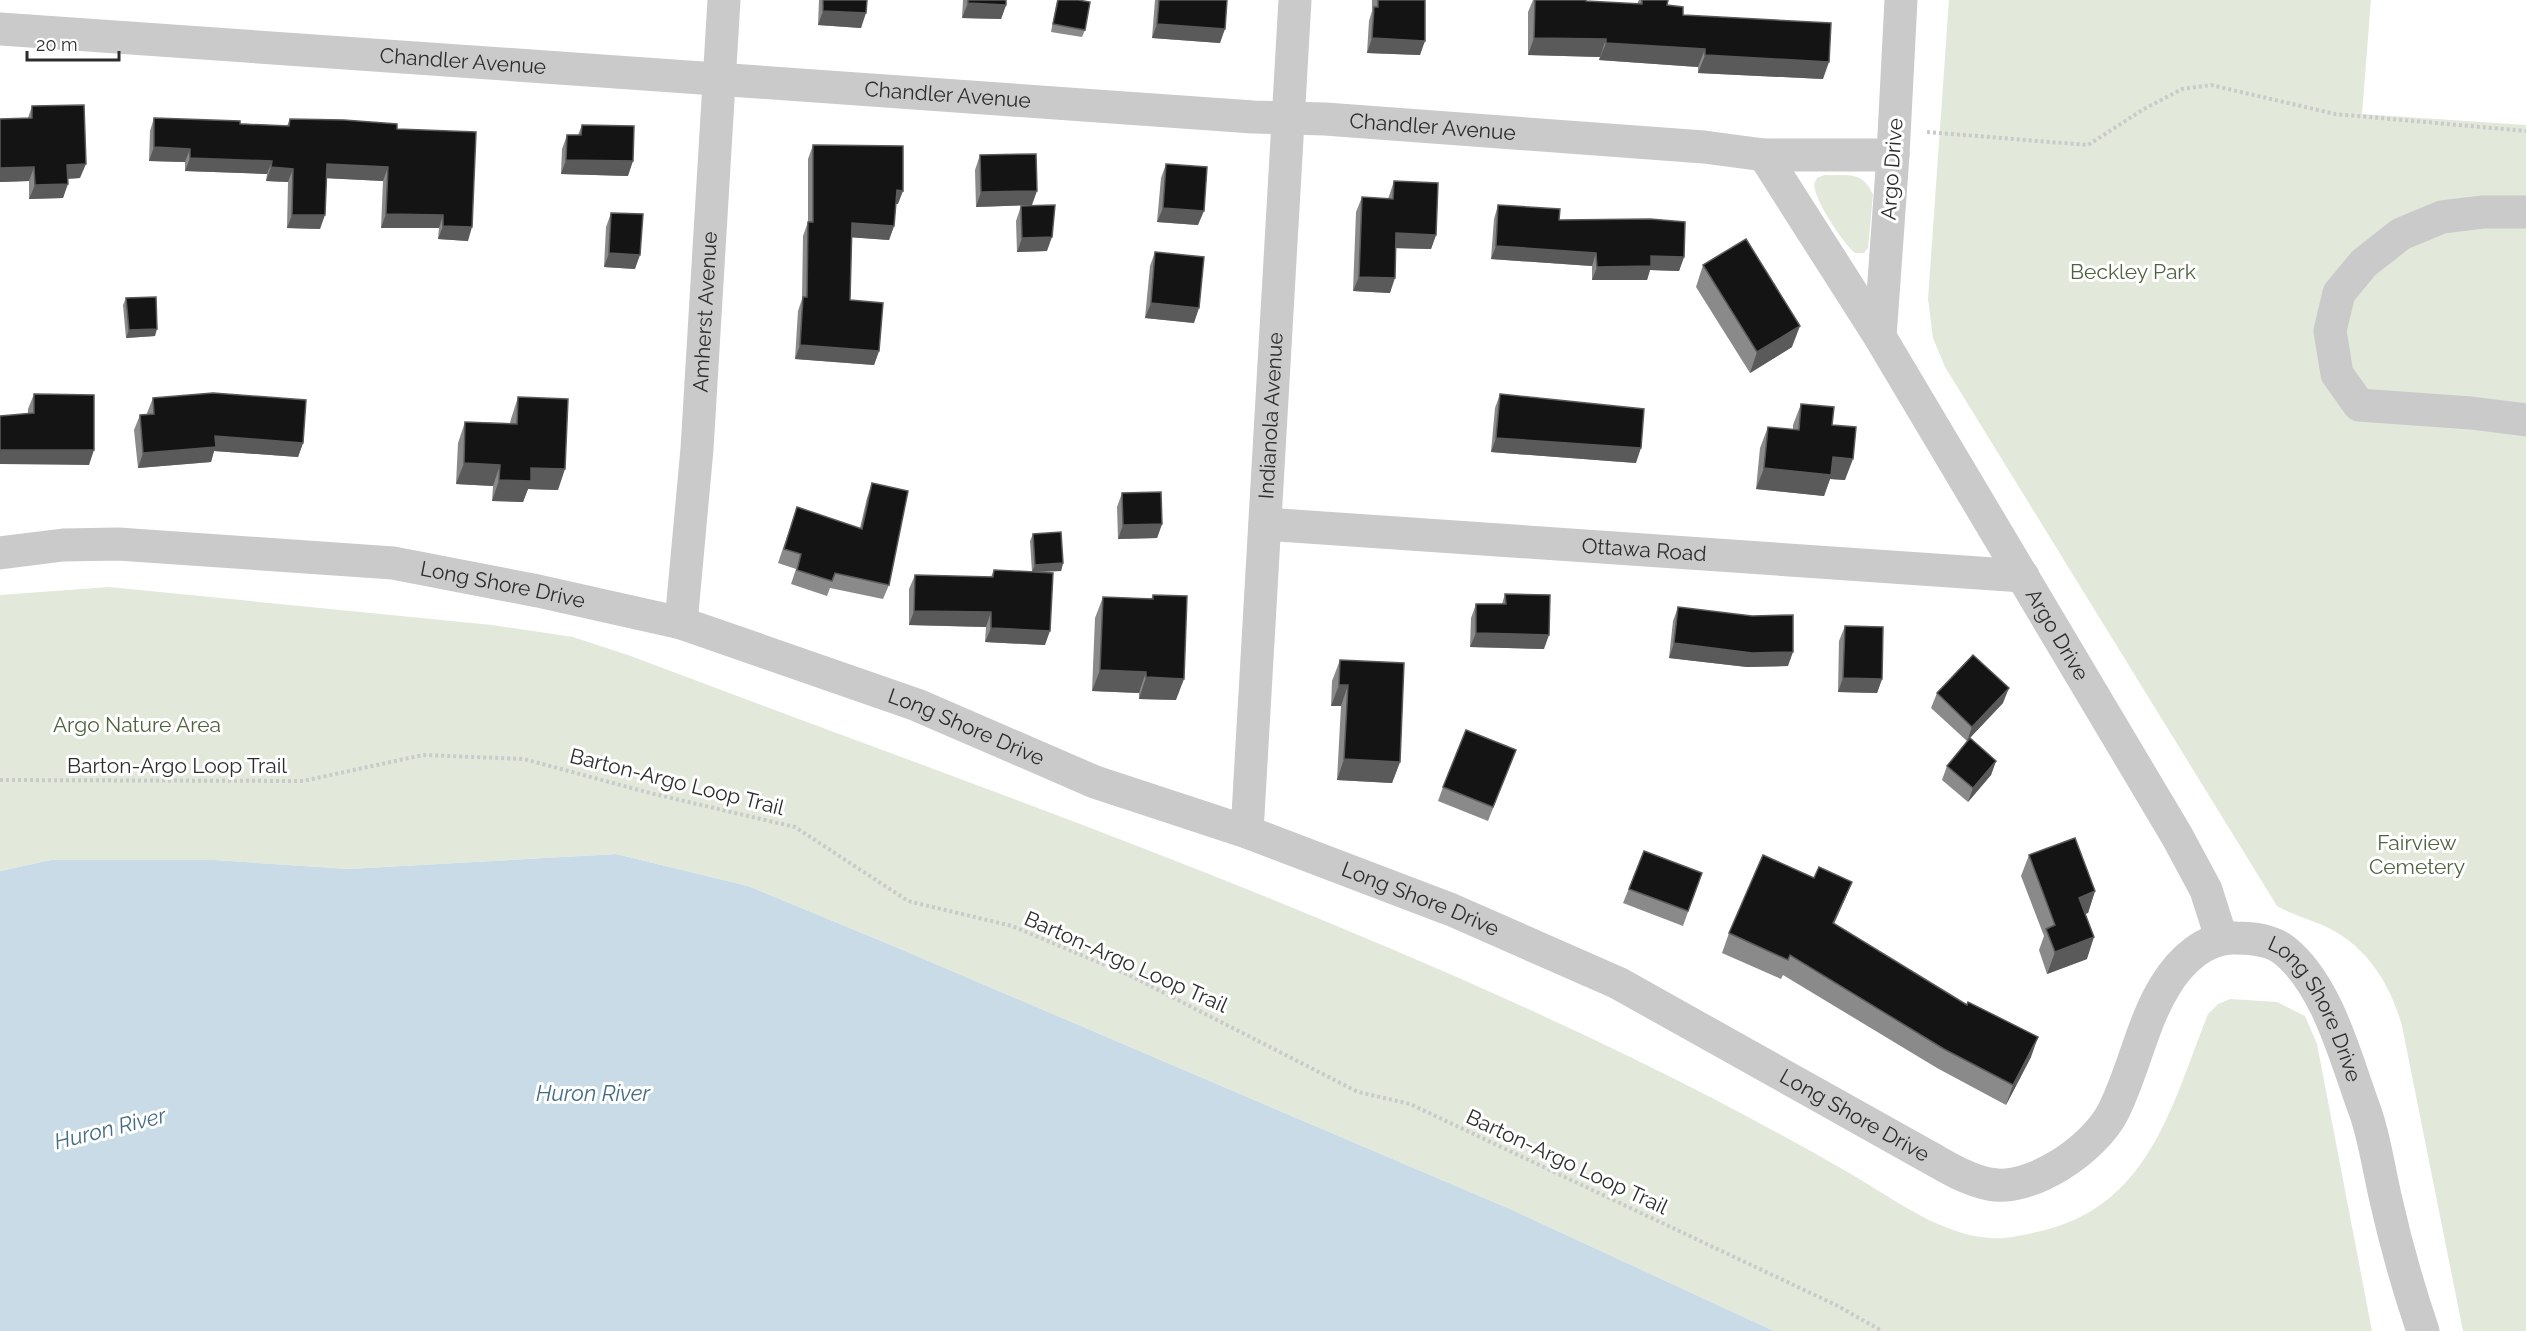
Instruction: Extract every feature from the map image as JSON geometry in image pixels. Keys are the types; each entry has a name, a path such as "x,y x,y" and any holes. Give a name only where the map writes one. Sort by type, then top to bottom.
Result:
{"street":[{"name":"Amherst Avenue","path":"681,623 697,449 724,0"},
{"name":"Indianola Avenue","path":"1247,832 1295,0"},
{"name":"Argo Drive","path":"1880,337 1901,0"},
{"name":"Chandler Avenue","path":"0,29 1289,119 1325,119 1668,144 1764,154 1893,155"},
{"name":"Argo Drive","path":"1764,154 1880,337 2177,836 2206,890 2221,937"},
{"path":"2526,212 2483,212 2442,217 2401,234 2364,262 2339,293 2330,331 2337,374 2359,405 2471,413 2526,420"},
{"name":"Ottawa Road","path":"1265,524 2023,576"},
{"name":"Long Shore Drive","path":"0,553 63,545 118,544 393,563 538,591 681,623 917,705 1095,782 1247,832 1452,910 1618,983 1927,1156 1966,1177 1992,1185 2019,1182 2049,1172 2080,1153 2113,1113 2163,988 2182,961 2221,937 2256,939 2283,950 2310,979 2335,1027 2367,1116 2401,1268 2423,1331"}],"path":[{"path":"1920,131 2088,145 2144,109 2182,89 2211,85 2335,114 2526,131"},
{"name":"Barton-Argo Loop Trail","path":"0,780 303,781 423,755 524,759 650,793 795,827 908,901 1012,926 1129,975 1358,1092 1410,1104 1836,1305 1882,1331"}],"green space":[{"path":"1949,0 2371,0 2362,114 2526,125 2526,1331 2463,1331 2402,1026 2382,979 2373,965 2350,941 2320,924 2277,906 1945,367 1933,338 1928,299"},
{"path":"1824,175 1853,176 1864,181 1869,187 1873,195 1868,248 1864,253 1855,253 1850,248 1824,210 1814,184 1817,178"},
{"name":"Argo Nature Area","path":"109,587 492,625 573,637 628,655 1177,862 1314,916 1449,974 1582,1034 1714,1099 1851,1174 1918,1214 1955,1231 1973,1236 2003,1238 2037,1232 2075,1220 2106,1201 2131,1177 2151,1149 2167,1118 2208,1014 2218,1004 2230,999 2277,1002 2305,1016 2317,1044 2372,1331 1774,1331 1510,1209 748,886 616,854 348,869 214,860 51,860 0,871 0,595"}],"water":[{"name":"Huron River","path":"616,854 748,886 1510,1209 1774,1331 0,1331 0,871 51,860 214,860 348,869"}],"building":[{"path":"823,0 867,0 866,13 823,11"},
{"path":"968,0 1006,0 1006,5 968,3"},
{"path":"1058,0 1090,2 1085,30 1053,24"},
{"path":"1159,0 1227,0 1225,29 1157,24"},
{"path":"1378,0 1425,0 1425,41 1372,38 1374,7 1378,7"},
{"path":"1535,0 1586,0 1642,4 1642,0 1668,0 1667,5 1683,7 1683,15 1831,23 1829,62 1705,55 1705,49 1606,43 1606,39 1534,38"},
{"path":"84,105 86,164 67,165 68,184 35,185 34,167 0,168 0,119 32,118 32,106"},
{"path":"154,118 240,121 240,124 289,126 290,119 344,120 397,124 397,129 476,132 472,227 443,226 443,215 386,214 388,167 327,164 325,215 292,215 293,169 271,167 272,161 190,158 190,149 154,147"},
{"path":"582,125 634,126 633,161 566,160 567,135 581,135"},
{"path":"813,145 903,146 903,191 897,190 894,226 852,223 850,300 883,303 879,351 800,345 803,297 807,297 808,222 813,222"},
{"path":"1036,154 1037,191 981,192 980,155"},
{"path":"1166,164 1207,167 1204,211 1163,208"},
{"path":"1394,181 1438,183 1436,235 1396,233 1395,278 1359,277 1362,197 1393,199"},
{"path":"1055,205 1052,237 1022,238 1021,206"},
{"path":"1498,205 1560,209 1559,220 1650,219 1685,222 1684,257 1651,256 1651,266 1597,267 1596,253 1496,246"},
{"path":"611,213 643,214 640,255 609,253"},
{"path":"1746,239 1800,326 1757,352 1703,265"},
{"path":"1155,252 1204,257 1199,308 1151,303"},
{"path":"156,297 157,329 129,330 126,298"},
{"path":"213,393 306,400 303,443 215,436 216,447 143,453 140,415 154,414 153,398"},
{"path":"34,394 94,395 94,450 0,450 0,416 34,413"},
{"path":"1500,394 1644,409 1641,448 1496,438"},
{"path":"518,397 568,399 565,469 531,468 531,481 499,480 500,465 464,463 465,422 517,424"},
{"path":"1801,404 1834,407 1832,425 1856,427 1853,459 1833,457 1831,475 1764,468 1768,427 1799,430"},
{"path":"872,483 908,491 889,585 835,573 832,581 797,570 801,554 784,549 797,507 862,529"},
{"path":"1161,492 1162,524 1123,525 1122,493"},
{"path":"1061,532 1063,563 1035,565 1033,534"},
{"path":"994,570 1053,573 1050,631 991,628 991,612 914,611 915,575 993,577"},
{"path":"1505,594 1550,595 1549,635 1476,633 1476,604 1506,604"},
{"path":"1153,595 1187,596 1184,679 1146,677 1146,672 1100,670 1103,597 1153,599"},
{"path":"1678,607 1752,616 1793,615 1793,652 1752,653 1674,643"},
{"path":"1845,626 1883,627 1882,679 1843,678"},
{"path":"1973,655 2009,688 1972,727 1937,693"},
{"path":"1340,660 1404,663 1400,762 1344,759 1348,685 1339,685"},
{"path":"1466,730 1516,750 1493,807 1443,787"},
{"path":"1970,738 1996,761 1973,788 1947,766"},
{"path":"2075,838 2095,891 2079,898 2094,937 2055,952 2046,929 2055,925 2029,855"},
{"path":"1644,851 1702,873 1688,911 1629,889"},
{"path":"1763,855 1814,878 1819,867 1852,882 1833,923 1967,1005 1968,1002 2038,1037 2013,1085 1944,1049 1790,955 1788,960 1729,933"}],"park label":[{"name":"Beckley Park","path":"2133,272"},
{"name":"Fairview Cemetery","path":"2417,855"}]}
